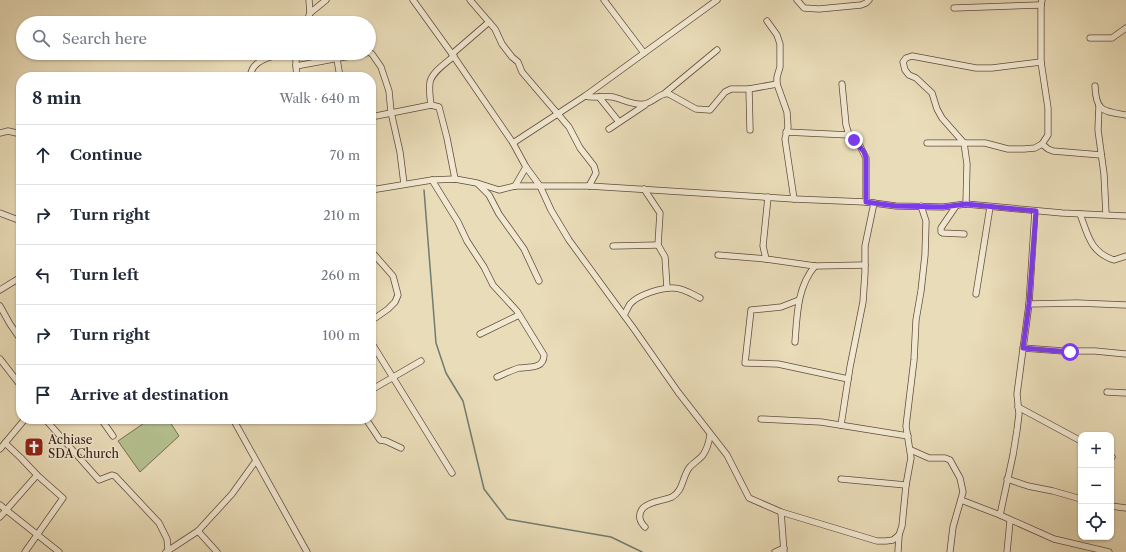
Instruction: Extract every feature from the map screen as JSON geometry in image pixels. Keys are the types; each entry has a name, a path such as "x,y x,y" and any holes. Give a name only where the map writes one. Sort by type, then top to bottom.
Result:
{"street":[{"path":"309,0 310,14"},
{"path":"310,14 326,0"},
{"path":"413,0 453,55 513,143 526,167 540,186 551,210 569,240 710,435 727,455 749,498 781,512 876,541 893,540 898,535 902,526 906,485 911,458 911,450 906,426 914,360 916,320 925,255 926,221 921,206"},
{"path":"470,0 495,29 506,50 518,62 522,72 569,128 580,148 594,166 596,173 589,186"},
{"path":"604,0 644,53"},
{"path":"513,143 585,96 717,0"},
{"path":"797,0 804,8 819,9 861,5 869,0"},
{"path":"927,143 985,143 1008,149 1024,149 1035,148 1042,144 1048,135 1048,108 1042,62 1042,3 954,8"},
{"path":"767,20 780,44 780,67 777,77 777,84 787,112 788,127 785,139 794,199"},
{"path":"431,105 431,78 453,55 489,22"},
{"path":"1090,38 1112,38 1126,28"},
{"path":"609,129 665,93 717,50"},
{"path":"966,204 967,164 964,143 942,118 937,109 932,93 916,78 909,75 905,70 903,62 906,58 912,56 976,68 992,68 1042,62"},
{"path":"252,72 254,67 260,61 263,60"},
{"path":"296,60 297,72"},
{"path":"296,66 331,60"},
{"path":"337,60 339,72"},
{"path":"376,60 381,67 389,91 391,112 400,152 404,184"},
{"path":"665,93 696,109 710,110 725,92 731,88 749,89 777,84"},
{"path":"842,84 844,112 849,135 860,146 866,158 866,202"},
{"path":"1095,86 1099,106 1098,130 1104,174 1106,214"},
{"path":"749,89 750,130"},
{"path":"585,96 591,98 612,97 640,105 646,104"},
{"path":"599,97 619,122"},
{"path":"376,116 436,105 441,110 455,179"},
{"path":"1099,106 1104,110 1126,115"},
{"path":"0,133 8,131 16,133"},
{"path":"786,132 849,135"},
{"path":"1042,144 1053,151 1101,155"},
{"path":"515,186 526,167"},
{"path":"376,189 432,180 455,179 477,183 499,190 515,186 589,186 866,202 896,206 943,207 966,204 1036,211 1126,216"},
{"path":"432,180 458,222 467,241 484,267 493,285 517,311 544,355 544,360 542,363 535,367 517,369 497,377"},
{"path":"477,183 489,195 499,214 524,249 539,281"},
{"path":"644,189 660,213 658,244 665,257 667,288"},
{"path":"766,259 763,246 768,197"},
{"path":"841,425 848,379 863,302 865,246 874,203"},
{"path":"956,206 941,228 941,232 964,234"},
{"path":"976,294 990,207"},
{"path":"1000,515 1015,442 1019,414 1018,394 1029,304 1036,211"},
{"path":"0,213 16,219"},
{"path":"1080,214 1090,240 1097,251 1105,257 1114,260 1126,256"},
{"path":"613,246 658,244"},
{"path":"718,255 766,259 815,266 865,265"},
{"path":"376,257 393,276 398,295 395,302 376,317"},
{"path":"795,342 799,300 809,274 815,266"},
{"path":"0,290 16,281"},
{"path":"624,315 630,304 640,297 667,288 682,290 700,298"},
{"path":"799,300 781,307 751,310 745,363 778,364 848,379"},
{"path":"1029,304 1077,303 1126,305"},
{"path":"0,306 16,333"},
{"path":"480,334 519,315"},
{"path":"1023,348 1126,354"},
{"path":"376,350 452,473"},
{"path":"0,359 16,380"},
{"path":"376,387 421,361"},
{"path":"1107,392 1126,393"},
{"path":"1018,407 1078,439"},
{"path":"761,419 822,422 908,436"},
{"path":"0,449 21,424"},
{"path":"49,424 99,480 112,475 116,476 160,523 167,539 167,551"},
{"path":"105,424 114,436"},
{"path":"236,424 255,462 307,552"},
{"path":"369,424 380,440 401,448"},
{"path":"645,527 640,523 640,512 644,507 673,496 681,489 690,468 703,456 708,445 710,435"},
{"path":"5,443 37,475 63,498 25,552"},
{"path":"911,450 929,458 945,458 950,460 960,478 963,492 953,527 950,552"},
{"path":"167,551 198,531 232,494 255,462"},
{"path":"0,517 37,475"},
{"path":"841,479 906,485"},
{"path":"1007,479 1078,499"},
{"path":"961,500 1000,515 1010,521 1054,539 1085,550 1109,552"},
{"path":"0,505 59,552"},
{"path":"1114,506 1126,508"},
{"path":"775,552 784,550 781,512"},
{"path":"1007,552 1010,521"},
{"path":"198,531 217,552"},
{"path":"898,535 898,552"}],"green space":[{"path":"143,424 171,424 179,436 140,472 118,441"}],"waterway":[{"path":"424,190 436,343 446,373 463,401 484,489 507,519 611,537 642,552"}],"place":[{"name":"Achiase SDA Church","path":"34,447"}],"route":[{"path":"854,140 864,152 866,158 866,202 896,206 943,207 966,204 1036,211 1033,232 1029,304 1023,348 1070,352"}]}
